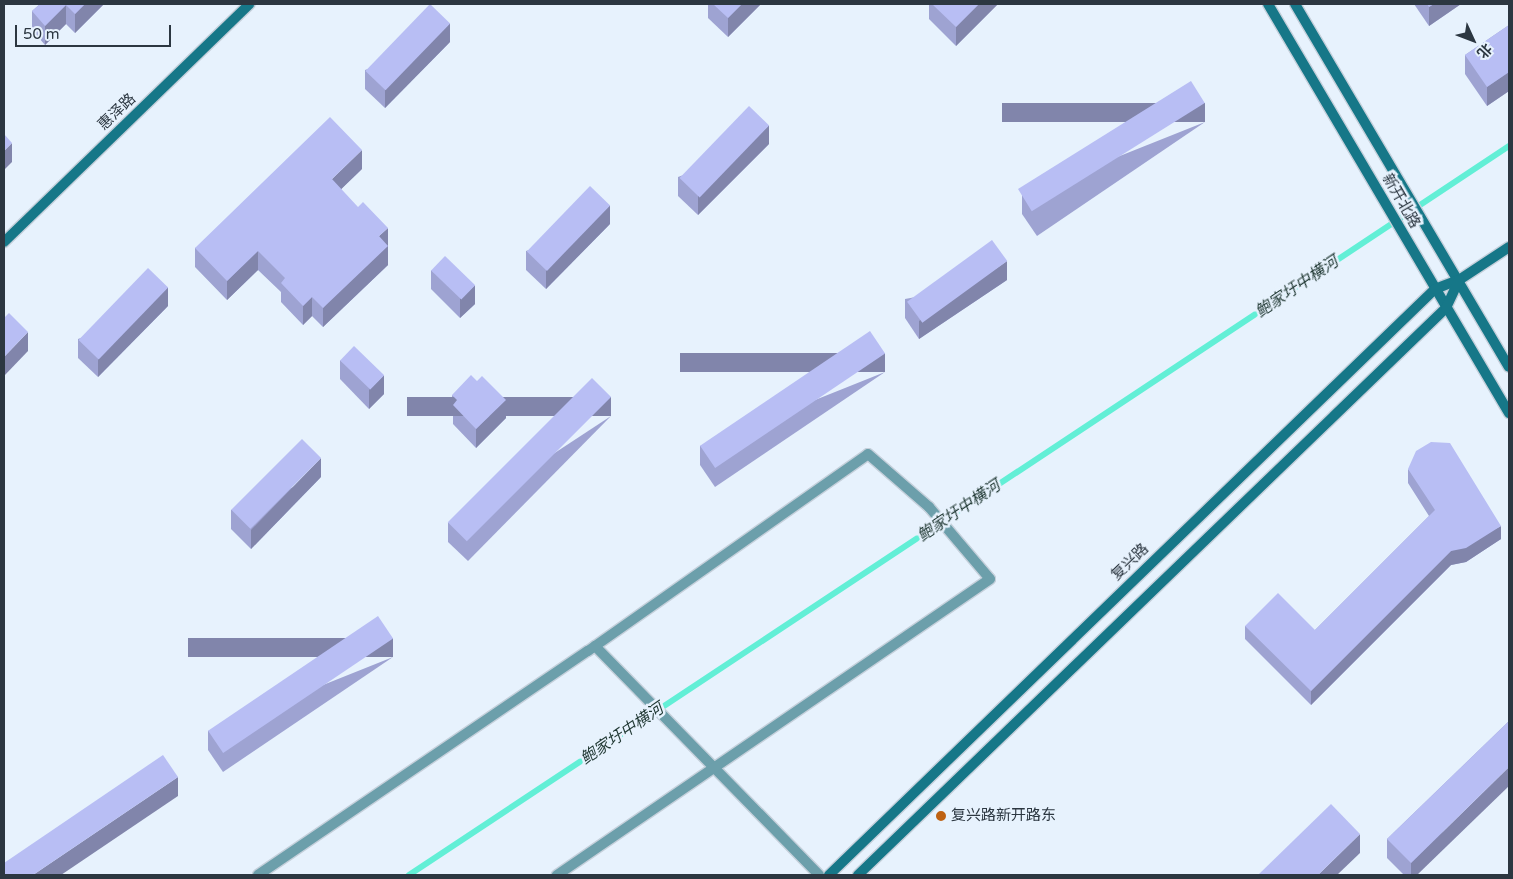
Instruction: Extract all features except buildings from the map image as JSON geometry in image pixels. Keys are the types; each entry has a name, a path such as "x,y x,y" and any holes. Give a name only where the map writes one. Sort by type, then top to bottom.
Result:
{"street":[{"name":"惠泽路","path":"4,242 250,4"},
{"name":"新开北路","path":"1268,4 1509,413"},
{"name":"新开北路","path":"1295,4 1509,366"},
{"name":"复兴路","path":"829,875 1435,289 1459,280 1509,247"},
{"path":"858,875 1446,308 1459,280"},
{"path":"258,875 595,646 868,454 929,507 990,579 557,875"},
{"path":"595,646 819,875"}],"waterway":[{"name":"鲍家圩中横河","path":"409,875 1509,146"}],"place":[{"name":"复兴路新开路东","path":"941,816"}]}
